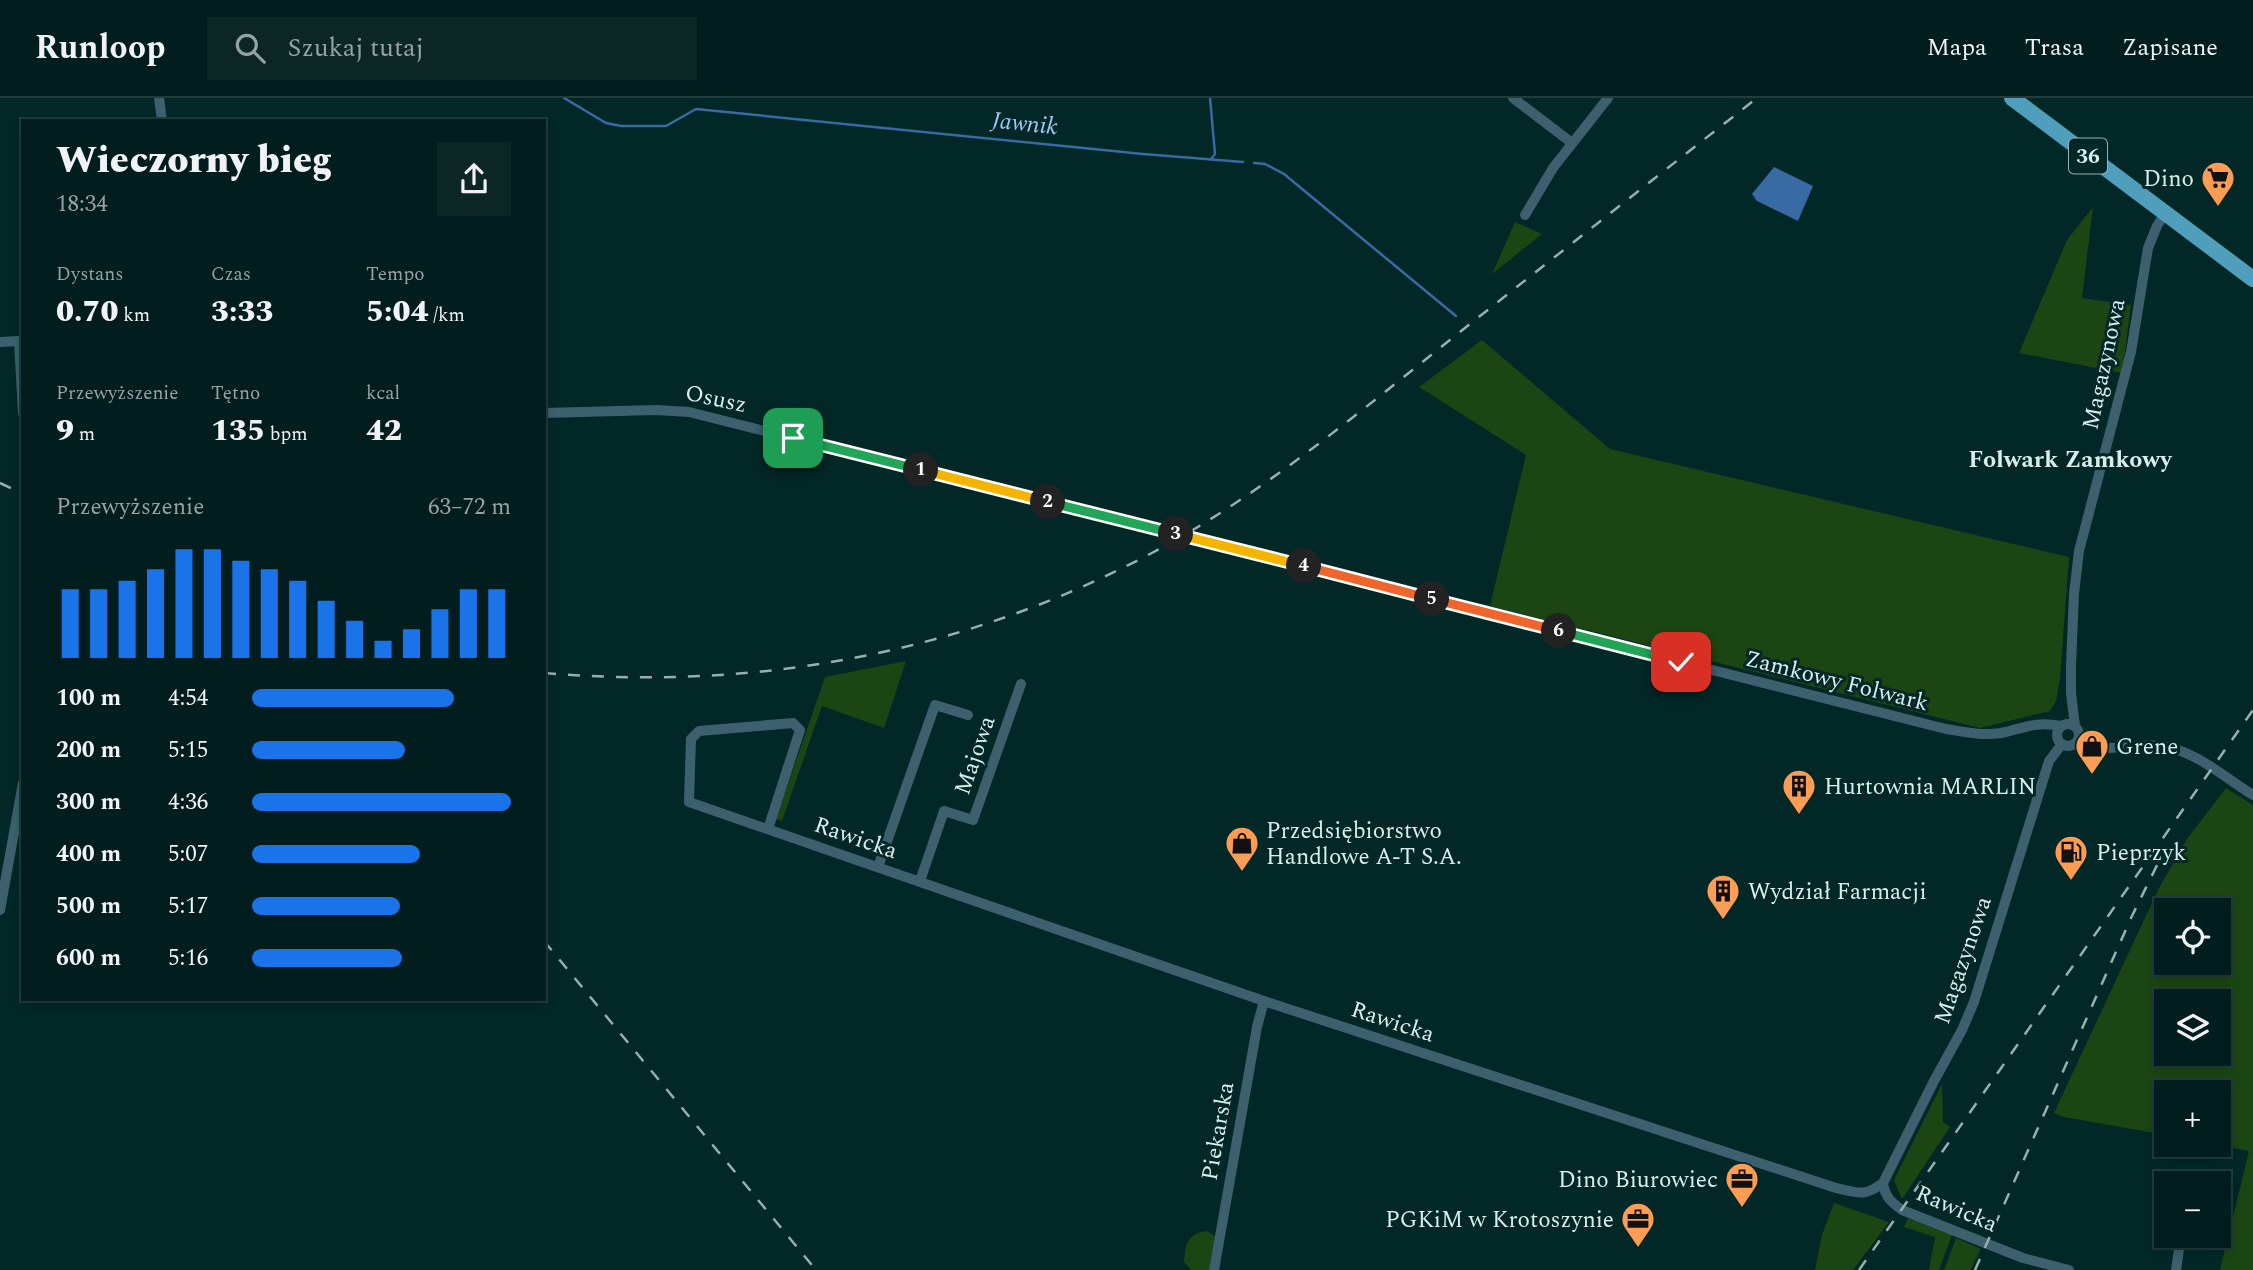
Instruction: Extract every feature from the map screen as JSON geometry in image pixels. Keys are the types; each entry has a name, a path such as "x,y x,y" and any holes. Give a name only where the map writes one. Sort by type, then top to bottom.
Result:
{"main road":[{"name":"36","path":"2012,98 2253,279"}],"street":[{"path":"159,98 162,119"},
{"path":"1513,98 1572,143"},
{"path":"1525,215 1553,168 1608,98"},
{"name":"Magazynowa","path":"1883,1183 1962,1030 2049,761 2068,733 2074,594 2079,551 2131,352 2148,248 2165,213"},
{"path":"0,342 21,341"},
{"name":"Osusz","path":"546,413 656,410 689,412 1153,528"},
{"name":"Zamkowy Folwark","path":"1153,528 1946,729 1978,735 2043,723 2068,733 2088,749 2165,747 2198,759 2253,795"},
{"name":"Majowa","path":"920,881 944,811 973,820 1021,684"},
{"path":"878,866 934,705 968,715"},
{"name":"Rawicka","path":"768,829 800,730 793,723 699,731 691,739 689,802 1264,1001 1836,1188 1860,1194 1869,1193 1883,1183 1890,1200 1902,1209 2023,1258 2069,1270"},
{"path":"0,910 21,794"},
{"name":"Piekarska","path":"1214,1270 1252,1053 1264,1001"},
{"path":"2176,1270 2179,1248"}],"green space":[{"path":"2093,207 2082,298 2131,305 2122,373 2019,353 2067,240"},
{"path":"1515,222 1542,234 1492,274"},
{"path":"1482,340 1610,449 2069,557 2060,679 2056,701 2050,711 1980,728 1490,606 1526,455 1419,387"},
{"path":"906,661 884,728 822,706 782,821 776,819 825,677"},
{"path":"2226,788 2253,805 2253,1270 2220,1270 2225,1248 2231,1248 2231,1225 2249,1151 2231,1148 2231,1080 2154,1080 2154,1133 2054,1113 2154,899 2154,975 2231,975 2231,898 2154,898 2187,839"},
{"path":"1942,1084 1943,1122 1950,1127 1902,1199 1894,1181"},
{"path":"1834,1203 1889,1222 1853,1270 1815,1270 1822,1235"},
{"path":"1908,1218 1952,1235 1939,1270 1929,1270 1935,1237 1904,1227"},
{"path":"1207,1231 1215,1236 1209,1270 1191,1270 1184,1262 1189,1240 1196,1234"},
{"path":"1956,1238 1981,1249 1970,1270 1944,1270"}],"water":[{"path":"1774,167 1813,186 1798,221 1757,201 1752,194"}],"waterway":[{"name":"Jawnik","path":"564,98 606,123 621,126 666,126 696,109 1243,162"},
{"path":"1210,98 1215,154 1211,159"},
{"name":"Jawnik","path":"1254,163 1265,164 1284,174 1456,316"}],"railway":[{"path":"546,673 628,677 711,676 792,668 873,654 952,634 1030,608 1106,576 1181,537 1288,467 1757,98"},
{"path":"0,483 21,493"},
{"path":"1859,1270 2253,710"},
{"path":"1975,1270 2131,918 2165,849"},
{"path":"546,943 816,1270"}],"place":[{"name":"Dino","path":"2218,208"},
{"name":"Grene","path":"2092,776"},
{"name":"Hurtownia MARLIN","path":"1799,816"},
{"name":"Przedsiębiorstwo Handlowe A-T S.A.","path":"1242,873"},
{"name":"Pieprzyk","path":"2071,882"},
{"name":"Wydział Farmacji","path":"1723,921"},
{"name":"Dino Biurowiec","path":"1742,1209"},
{"name":"PGKiM w Krotoszynie","path":"1638,1249"}],"district":[{"name":"Folwark Zamkowy","path":"2070,459"}],"route":[{"path":"793,438 1681,662"}]}
